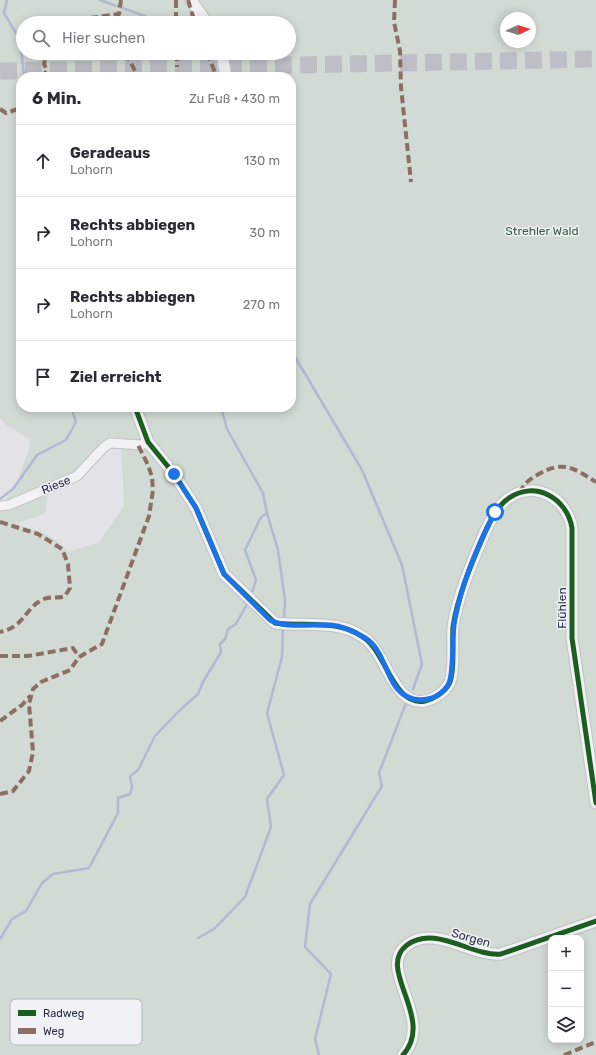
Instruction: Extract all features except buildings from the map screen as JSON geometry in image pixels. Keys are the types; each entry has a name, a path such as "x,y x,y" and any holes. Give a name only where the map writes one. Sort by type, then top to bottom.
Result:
{"street":[{"path":"191,0 202,16"},
{"path":"223,60 225,72"},
{"path":"137,412 148,442"},
{"name":"Riese","path":"0,506 9,505 77,476 104,446 110,443 141,445 148,442"},
{"name":"Flühlen","path":"148,442 174,474 196,508 224,574 253,603 271,620 277,623 332,625 358,634 374,646 398,689 405,696 417,701 424,701 433,698 444,690 449,683 452,671 453,626 457,607 485,532 501,504 508,498 520,493 537,492 553,497 564,507 571,521 572,638 596,803"},
{"name":"Sorgen","path":"403,1055 411,1043 414,1028 411,1010 398,973 399,955 408,944 415,940 433,939 488,954 501,954 596,921"}],"green space":[{"name":"Strehler Wald","path":"0,0 596,0 596,1055 0,1055 0,504 11,493 15,486 30,446 29,439 6,425 0,418","holes":["120,446 129,448 121,450 124,506 99,542 68,552 64,546 52,537 16,524 46,513 47,490 95,460 110,448"]}],"waterway":[{"path":"7,0 4,13 16,33"},
{"path":"100,0 145,16"},
{"path":"22,60 23,72"},
{"path":"163,72 164,60"},
{"path":"296,358 362,470 402,565 422,664 413,689"},
{"path":"0,499 13,489 37,455 66,440 76,422 73,412"},
{"path":"222,412 227,429 263,493 267,513 278,550 285,600 284,621"},
{"path":"251,596 256,580 245,550 261,517 267,513"},
{"path":"0,939 12,919 26,911 42,883 53,874 89,868 118,813 118,798 130,794 132,787 130,776 138,770 155,736 198,694 203,682 221,652 220,644 225,639 228,629 236,624 248,602"},
{"path":"198,938 214,929 245,897 271,827 267,799 284,775 267,713 282,657 283,628"},
{"path":"319,1055 315,1039 331,974 305,947 310,904 382,786 379,773 406,703"}],"tunnel":[{"path":"0,71 596,59"}],"marked path":[{"path":"104,16 119,14 121,0"},
{"path":"176,0 176,16"},
{"path":"188,0 193,16"},
{"path":"395,0 394,22 400,51 401,87 411,182"},
{"path":"45,60 44,64 47,71 46,72"},
{"path":"130,60 136,72"},
{"path":"177,60 177,67"},
{"path":"210,60 215,72"},
{"path":"0,109 6,113 16,110"},
{"path":"0,794 13,791 29,771 33,752 29,704 33,689 41,682 70,670 79,657 102,644 149,516 153,490 152,477 138,445"},
{"path":"520,493 523,487 537,475 554,468 567,467 574,469 596,482"},
{"path":"0,522 38,534 62,549 68,564 70,588 65,596 44,599 33,607 15,626 0,632"},
{"path":"0,656 28,656 73,648 79,657"},
{"path":"0,721 22,705 30,696"},
{"path":"564,1055 596,1042"}],"cycle path":[{"path":"137,412 148,442 174,474 196,508 224,574 275,623 336,626 358,634 368,641 374,648 399,689 406,696 415,701 432,699 439,695 449,684 453,665 453,627 458,603 480,543 498,509 509,498 519,493 529,491 548,495 557,501 564,508 569,517 572,528 572,638 596,803"},
{"path":"403,1055 411,1041 413,1026 410,1010 400,981 398,967 399,955 407,945 418,939 441,939 478,951 490,954 501,954 596,921"}],"route":[{"path":"174,474 196,508 224,574 269,619 275,623 332,625 358,634 374,646 398,689 405,696 417,701 424,701 433,698 444,690 449,683 452,671 453,626 459,601 476,554 495,512"}]}
